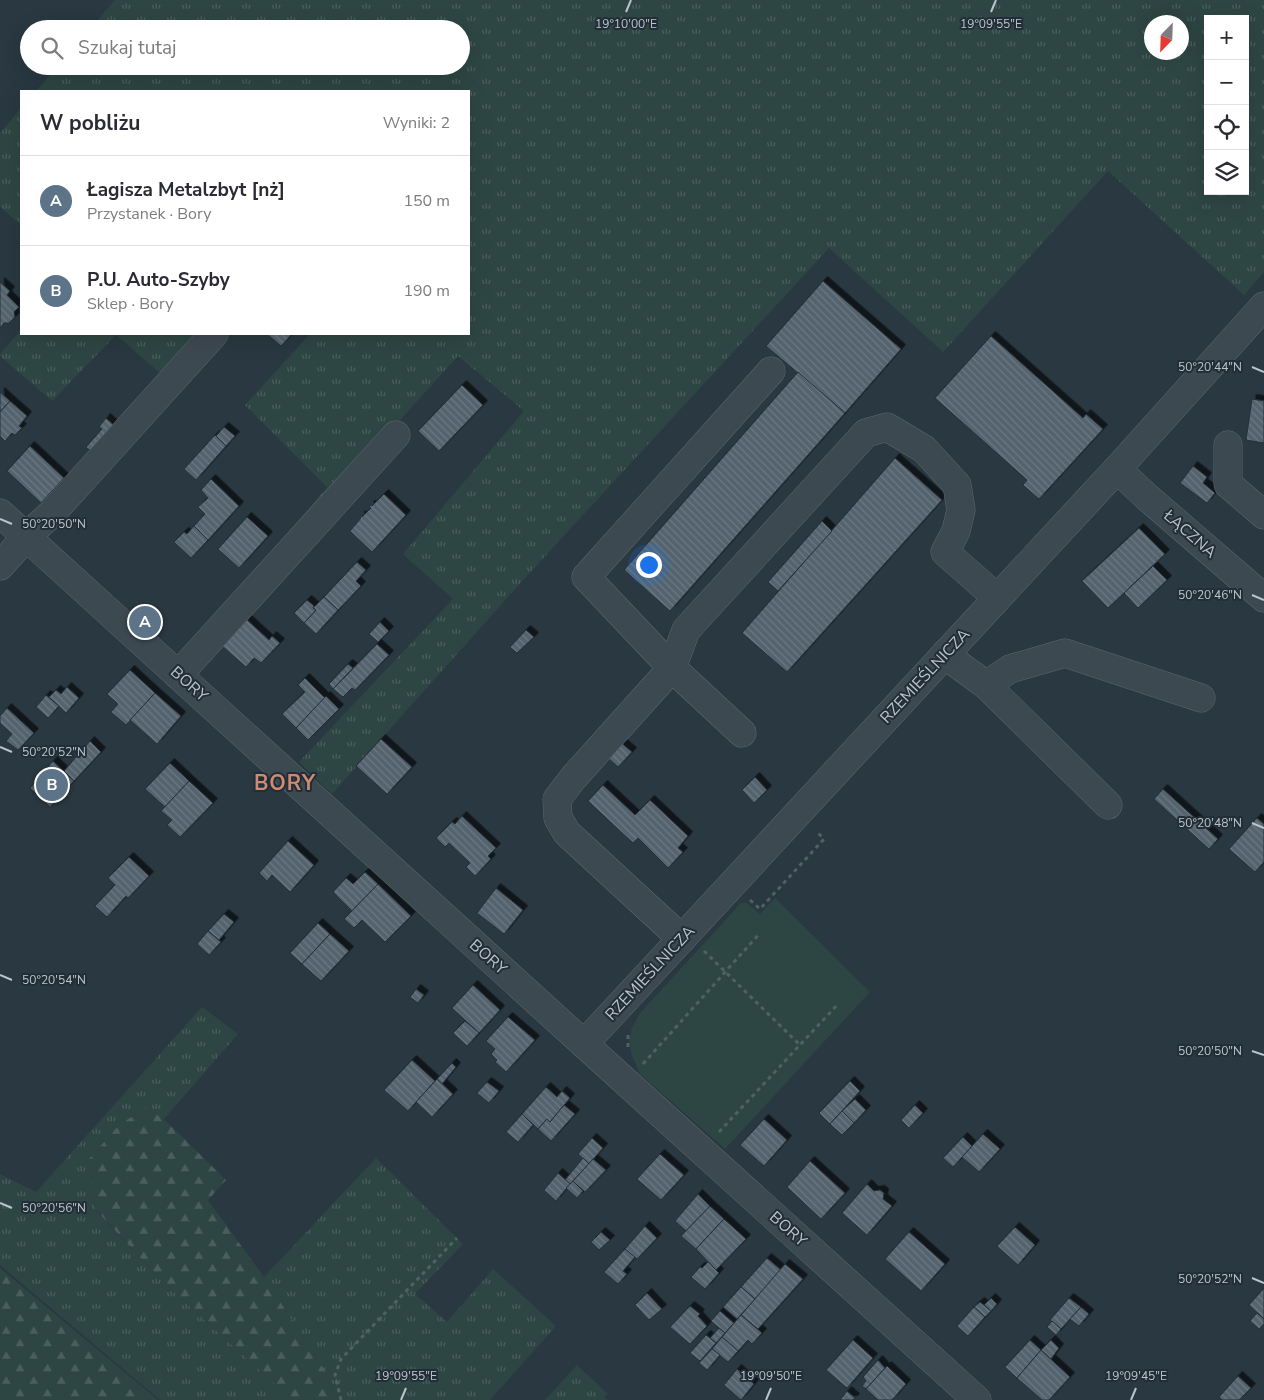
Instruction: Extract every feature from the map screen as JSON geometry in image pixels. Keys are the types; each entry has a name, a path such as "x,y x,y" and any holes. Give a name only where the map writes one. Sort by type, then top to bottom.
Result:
{"street":[{"name":"RZEMIEŚLNICZA","path":"584,1044 690,942 946,653 1117,469 1264,306"},
{"path":"0,566 26,537 52,513 213,335"},
{"path":"742,733 672,668 586,577 771,371"},
{"path":"690,942 567,834 558,818 556,799 672,668 686,630 866,432 887,427 924,449 957,485 961,510 956,531 945,552 997,598"},
{"path":"178,675 396,434"},
{"path":"1228,445 1228,484 1264,515"},
{"name":"ŁĄCZNA","path":"1117,469 1264,598"},
{"name":"BORY","path":"0,513 978,1400"},
{"path":"946,653 956,663 986,685 1108,805"},
{"path":"986,685 1010,669 1065,653 1201,698"}],"path":[{"path":"745,895 760,908 824,839 810,825"},
{"path":"642,1065 760,933"},
{"path":"690,942 725,972 800,1045"},
{"path":"717,1134 839,1003"},
{"path":"628,1054 627,1040 629,1029"},
{"path":"341,1400 335,1375 341,1359 457,1238"}],"green space":[{"path":"115,0 1264,0 1264,272 1244,295 1108,171 943,352 829,248 525,578 332,794 299,762 453,599 403,554 524,411 458,356 186,656 327,487 245,405 309,335 470,335 470,90 37,90 50,75 470,75 470,20 98,20"},
{"path":"20,109 20,224 0,207 0,133"},
{"path":"20,331 20,335 116,335 52,401 0,354"},
{"path":"116,335 221,335 175,386"},
{"path":"775,898 870,992 725,1149 640,1074 632,1056 629,1040 632,1028 640,1013 741,903 747,903 760,914"},
{"path":"202,1007 238,1034 164,1119 146,1108 120,1124 89,1159 96,1211 160,1279 292,1400 160,1400 0,1265 0,1174 36,1192"},
{"path":"146,1108 164,1119 226,1180 208,1200 264,1277 327,1374 335,1400 292,1400 160,1279 96,1210 89,1159 120,1124"},
{"path":"376,1158 463,1244 415,1294 447,1322 493,1269 556,1326 490,1400 335,1400 327,1374 264,1277"},
{"path":"0,1268 158,1400 0,1400"},
{"path":"577,1365 608,1394 604,1397 607,1400 545,1400"}],"building":[{"path":"823,281 901,349 845,413 766,346"},
{"path":"0,282 10,291 7,295 19,307 14,312 15,317 9,323 4,323 0,328"},
{"path":"268,335 291,335 281,346"},
{"path":"991,336 1083,418 1086,414 1103,429 1039,499 1023,485 1027,480 935,398"},
{"path":"798,372 845,413 670,611 624,570"},
{"path":"462,385 483,405 439,451 418,431"},
{"path":"0,392 10,401 0,412"},
{"path":"1252,399 1264,401 1264,443 1246,440"},
{"path":"10,401 27,416 19,426 22,428 15,435 12,433 5,441 0,436 0,412"},
{"path":"106,418 120,431 97,456 86,447 102,429 99,427"},
{"path":"224,427 235,436 226,446 216,436"},
{"path":"215,435 226,446 196,480 184,469"},
{"path":"30,446 64,478 41,503 7,471"},
{"path":"895,458 942,500 787,672 742,633"},
{"path":"1193,466 1207,477 1203,483 1215,493 1207,503 1180,483"},
{"path":"211,479 239,506 208,540 194,526 205,514 198,507 208,498 201,490"},
{"path":"384,494 406,515 372,552 350,531 361,518 361,515 362,517 371,508 369,506 372,506"},
{"path":"247,517 268,536 239,568 218,549"},
{"path":"822,521 832,531 778,591 768,582"},
{"path":"194,526 208,540 191,558 174,542 184,532 187,534"},
{"path":"1139,528 1165,554 1108,608 1082,581"},
{"path":"357,562 366,570 356,581 361,586 338,610 324,597"},
{"path":"1153,566 1167,580 1138,608 1124,593"},
{"path":"324,597 338,610 316,634 304,623 316,610 313,608"},
{"path":"307,600 316,610 304,623 294,613"},
{"path":"244,617 269,640 272,636 280,643 261,663 254,658 246,667 221,645"},
{"path":"380,622 389,631 378,642 369,634"},
{"path":"526,630 534,637 517,653 510,647"},
{"path":"377,644 389,655 355,690 352,688 343,697 333,689"},
{"path":"348,664 353,668 333,689 329,684"},
{"path":"130,670 155,693 126,725 111,712 118,704 107,694"},
{"path":"305,678 325,698 296,728 282,714 305,692 298,685"},
{"path":"67,687 79,698 66,713 49,697 56,690 61,694"},
{"path":"155,693 181,716 157,744 130,720"},
{"path":"46,695 59,706 48,718 36,707"},
{"path":"326,696 339,709 308,740 296,728"},
{"path":"7,708 34,733 18,750 6,741 12,734 0,723 0,716"},
{"path":"381,739 412,767 387,794 356,766"},
{"path":"90,741 101,752 74,781 64,771"},
{"path":"619,741 632,752 618,767 606,756"},
{"path":"53,761 74,781 50,807 30,788"},
{"path":"170,763 189,781 165,807 145,789"},
{"path":"755,777 767,790 754,803 742,790"},
{"path":"189,781 213,803 180,837 167,825 172,820 161,811"},
{"path":"603,785 635,815 650,800 688,836 678,848 683,852 668,868 638,838 633,843 588,801"},
{"path":"1163,789 1218,839 1209,849 1154,799"},
{"path":"462,816 496,848 488,856 491,859 475,876 466,867 470,863 449,843 445,847 436,838 452,822 455,824"},
{"path":"1257,818 1264,824 1264,862 1255,872 1229,849"},
{"path":"288,841 314,865 290,892 272,875 267,881 259,873"},
{"path":"129,857 149,876 128,898 126,896 107,917 95,906 115,885 108,878"},
{"path":"365,872 378,884 352,911 333,892 346,878 353,884"},
{"path":"378,884 411,916 385,942 362,920 354,928 344,919"},
{"path":"496,888 523,910 504,934 477,913"},
{"path":"224,914 234,922 219,940 208,931"},
{"path":"318,923 330,934 302,964 290,953"},
{"path":"208,931 221,942 209,955 197,944"},
{"path":"330,934 349,951 321,981 302,964"},
{"path":"473,985 500,1010 479,1033 452,1008"},
{"path":"416,989 424,995 418,1003 410,997"},
{"path":"508,1017 535,1040 506,1072 495,1062 497,1060 491,1054 495,1049 486,1041"},
{"path":"465,1021 479,1033 467,1046 453,1033"},
{"path":"412,1060 435,1081 408,1111 384,1090"},
{"path":"452,1063 456,1067 442,1084 437,1079"},
{"path":"437,1079 453,1094 432,1117 416,1102"},
{"path":"850,1081 860,1091 830,1124 819,1113"},
{"path":"487,1082 499,1091 489,1103 477,1093"},
{"path":"546,1087 557,1097 562,1091 570,1098 550,1122 547,1119 538,1129 522,1114"},
{"path":"855,1099 866,1110 854,1123 842,1111"},
{"path":"564,1105 575,1114 551,1141 538,1129 547,1119 550,1122"},
{"path":"915,1105 923,1113 909,1128 901,1120"},
{"path":"842,1111 854,1123 842,1135 830,1124"},
{"path":"522,1114 533,1125 518,1142 506,1132"},
{"path":"764,1119 787,1140 764,1166 740,1145"},
{"path":"983,1134 1000,1149 979,1172 962,1157"},
{"path":"963,1137 972,1146 953,1167 943,1158"},
{"path":"592,1138 603,1148 589,1164 578,1154"},
{"path":"660,1154 684,1175 661,1200 637,1179"},
{"path":"583,1158 589,1164 570,1184 565,1180"},
{"path":"593,1159 606,1170 585,1192 573,1181"},
{"path":"810,1161 845,1193 821,1219 787,1187"},
{"path":"558,1173 570,1184 556,1201 544,1190"},
{"path":"573,1181 583,1191 577,1198 566,1188"},
{"path":"867,1184 874,1191 880,1190 884,1193 883,1199 892,1206 867,1235 842,1213"},
{"path":"698,1194 710,1206 686,1231 675,1221"},
{"path":"710,1206 724,1219 696,1249 681,1236"},
{"path":"724,1219 746,1239 716,1270 696,1249"},
{"path":"645,1226 657,1238 637,1259 625,1249"},
{"path":"1015,1227 1035,1245 1018,1265 997,1246"},
{"path":"601,1232 610,1240 599,1250 591,1242"},
{"path":"909,1232 945,1264 921,1291 885,1259"},
{"path":"625,1249 635,1257 623,1271 627,1274 618,1284 604,1272"},
{"path":"767,1258 781,1270 755,1299 741,1287"},
{"path":"708,1262 719,1273 705,1289 691,1277 700,1267 702,1268"},
{"path":"785,1264 803,1279 758,1329 741,1315"},
{"path":"741,1287 755,1299 737,1319 723,1307"},
{"path":"1264,1288 1264,1319 1249,1305"},
{"path":"647,1293 662,1309 649,1320 635,1305"},
{"path":"991,1298 997,1304 991,1311 984,1305"},
{"path":"1069,1298 1081,1307 1061,1329 1050,1320"},
{"path":"980,1302 991,1311 985,1317 974,1307"},
{"path":"690,1306 700,1314 698,1316 707,1326 690,1344 670,1327"},
{"path":"974,1307 985,1317 968,1336 957,1326"},
{"path":"1081,1307 1089,1314 1079,1326 1070,1319"},
{"path":"720,1311 734,1323 725,1333 711,1321"},
{"path":"1257,1313 1264,1319 1264,1324 1259,1329 1250,1321"},
{"path":"741,1315 762,1333 752,1344 748,1340 738,1351 722,1337"},
{"path":"1052,1321 1061,1329 1056,1335 1047,1327"},
{"path":"719,1328 725,1333 716,1343 710,1338"},
{"path":"706,1335 716,1343 700,1361 690,1353"},
{"path":"722,1337 738,1351 728,1362 712,1349"},
{"path":"853,1340 873,1358 847,1388 826,1370"},
{"path":"1030,1340 1041,1350 1017,1378 1005,1367"},
{"path":"1051,1340 1059,1348 1051,1359 1041,1350"},
{"path":"712,1349 720,1355 707,1370 699,1363"},
{"path":"1041,1350 1070,1377 1049,1400 1042,1400 1017,1378"},
{"path":"878,1360 885,1368 866,1389 862,1386 866,1381 863,1377"},
{"path":"887,1366 906,1384 892,1400 878,1400 866,1389"},
{"path":"737,1369 754,1384 741,1400 724,1385"},
{"path":"1238,1376 1251,1388 1239,1400 1222,1400 1219,1397"},
{"path":"847,1391 855,1398 853,1400 840,1400"}],"place":[{"name":"Łagisza Metalzbyt [nż]","path":"145,622"},
{"name":"P.U. Auto-Szyby","path":"52,785"}],"district":[{"name":"BORY","path":"285,783"}]}
